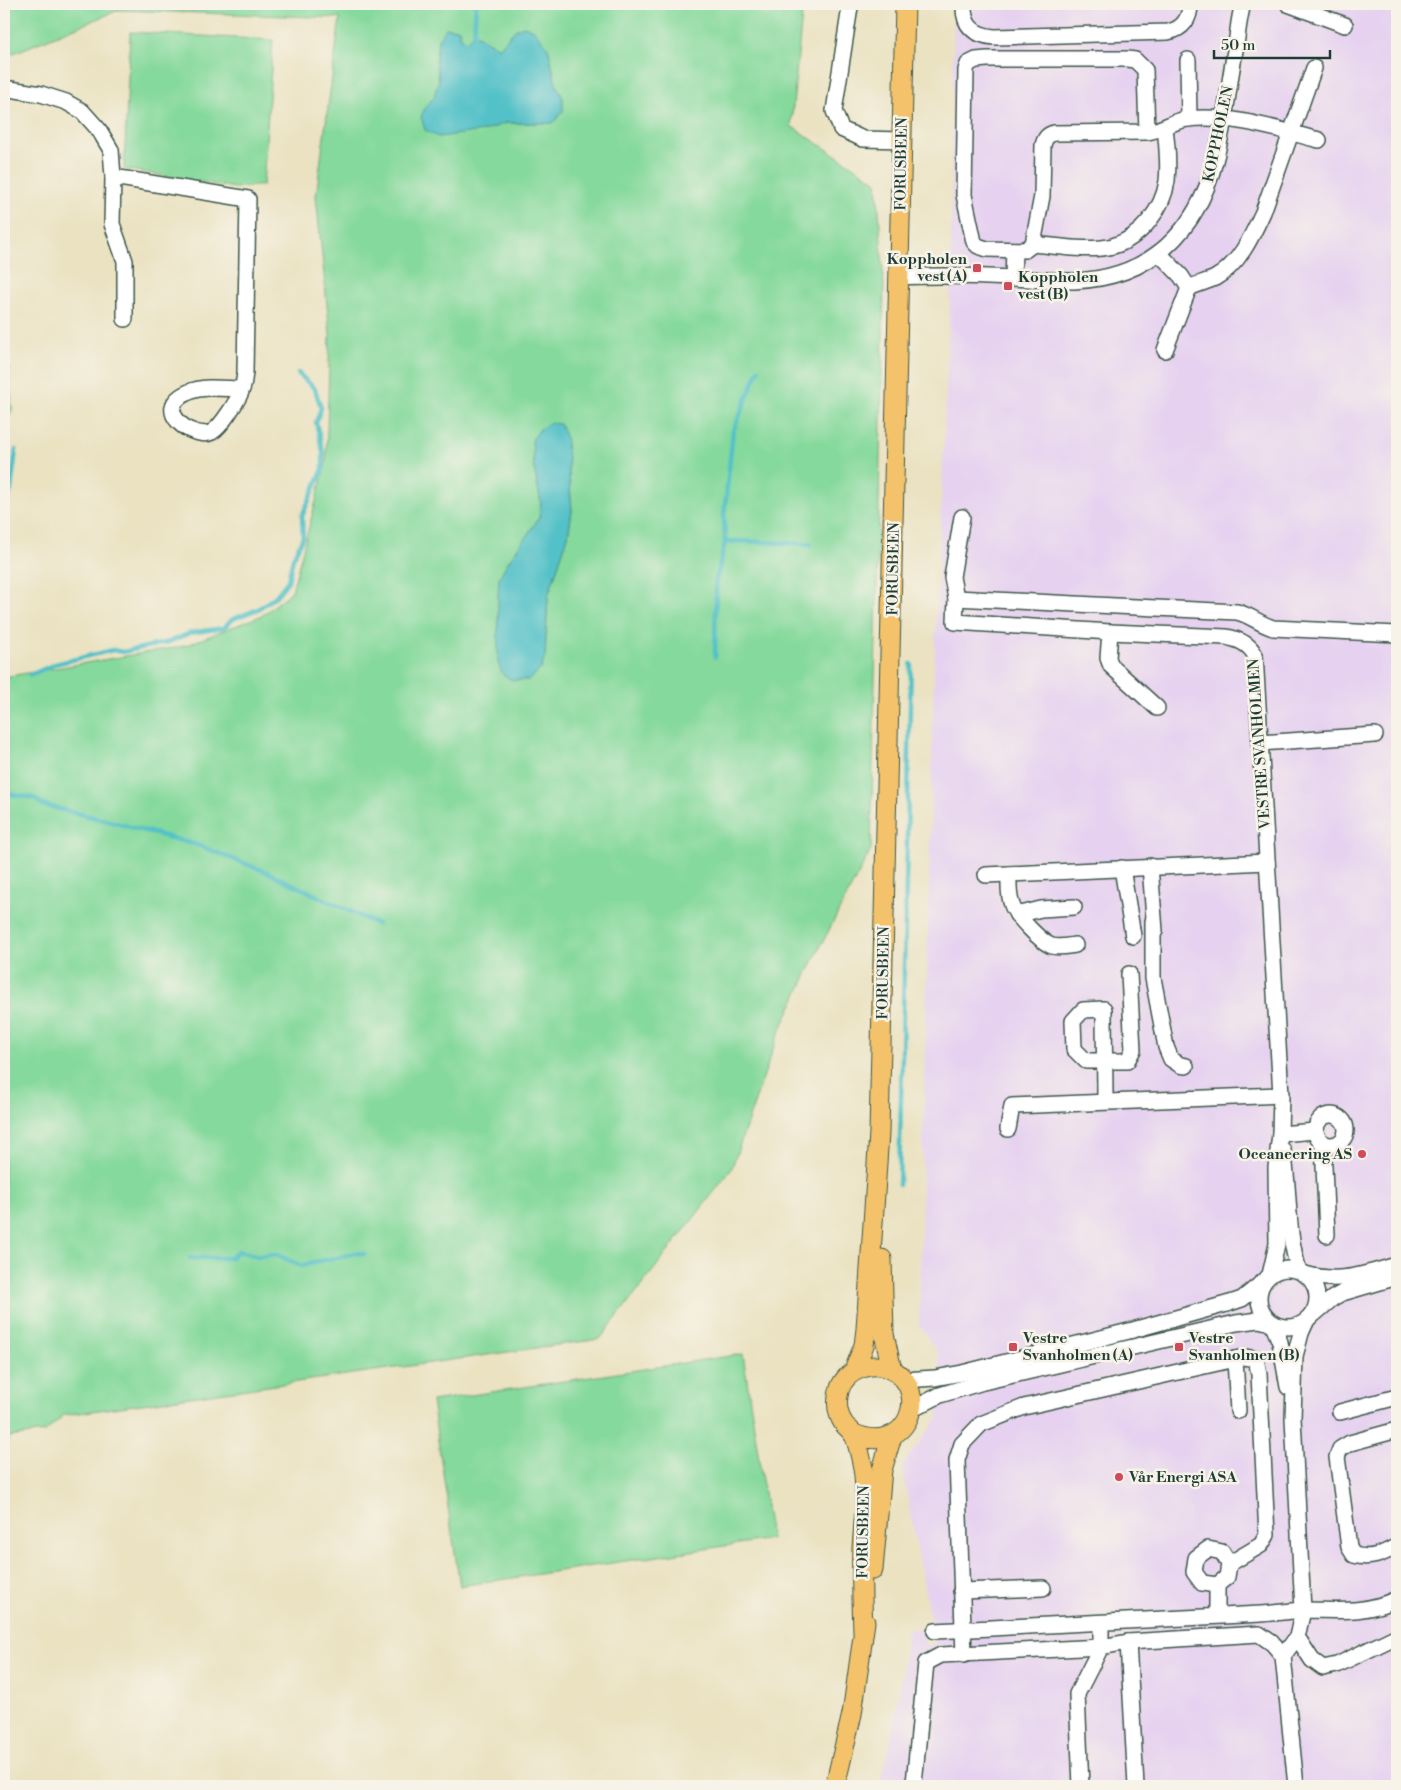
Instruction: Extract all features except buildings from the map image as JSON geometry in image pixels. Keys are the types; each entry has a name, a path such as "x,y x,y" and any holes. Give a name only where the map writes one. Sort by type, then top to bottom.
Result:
{"main road":[{"name":"FORUSBEEN","path":"854,1371 864,1345 866,1329 879,1133 904,4"},
{"name":"FORUSBEEN","path":"879,1133 883,1320 885,1341 898,1375"},
{"path":"866,1366 879,1366 898,1375 910,1394 911,1410 904,1425 892,1436 879,1440 865,1439 852,1433 844,1424 837,1406 839,1390 845,1379 854,1371 866,1366"},
{"name":"FORUSBEEN","path":"852,1433 861,1460 864,1480 861,1584 863,1632"},
{"name":"FORUSBEEN","path":"835,1786 852,1714 875,1552 882,1470 892,1436"}],"street":[{"path":"852,4 834,111 841,128 863,139 902,140"},
{"path":"964,4 965,20 969,27 976,33 994,37 1168,32 1178,30 1184,25 1188,17 1190,4"},
{"name":"KOPPHOLEN","path":"899,277 947,276 1073,281 1096,279 1135,267 1159,253 1181,234 1195,213 1208,187 1216,159 1243,4"},
{"path":"1290,4 1345,25"},
{"path":"1147,132 1146,78 1144,70 1135,60 987,59 976,60 968,64 966,70 964,195 974,242 982,248 1025,250 1033,244 1094,248 1112,246 1126,241 1138,233 1148,222 1156,209 1166,184 1168,168 1165,128"},
{"path":"1188,60 1189,119"},
{"path":"1165,350 1189,288 1216,277 1230,266 1253,235 1263,212 1314,68"},
{"path":"4,88 41,94 66,102 82,111 100,130 111,150 113,177 112,224 125,261 125,320"},
{"path":"1033,244 1042,196 1043,145 1045,138 1054,134 1147,132 1165,128 1173,123 1189,119 1223,119 1252,122 1319,140"},
{"path":"113,177 248,199 245,373 242,389"},
{"path":"1013,278 1014,250"},
{"path":"1159,253 1181,276 1189,288"},
{"path":"962,517 952,577 956,598 1236,612 1244,614 1265,626 1280,629 1397,634"},
{"name":"VESTRE SVANHOLMEN","path":"956,598 955,622 1226,637 1237,639 1246,644 1255,655 1281,1095 1280,1134 1276,1168 1276,1244 1266,1279"},
{"path":"1246,644 1258,622"},
{"path":"1110,632 1108,658 1111,666 1157,708"},
{"path":"1260,743 1376,735"},
{"path":"986,875 1267,862"},
{"path":"1150,866 1153,921 1160,958 1161,980 1158,999 1168,1054 1175,1063 1186,1066"},
{"path":"1122,868 1133,936"},
{"path":"1009,874 1010,898 1017,915 1046,943 1058,946 1075,945"},
{"path":"1017,915 1041,909 1074,907"},
{"path":"1105,1101 1105,1061 1127,1061 1133,1050 1129,974"},
{"path":"1008,1129 1012,1106 1281,1095"},
{"path":"1280,1134 1319,1137 1327,1235"},
{"name":"VESTRE SVANHOLMEN","path":"1280,1134 1286,1167 1292,1242 1302,1272"},
{"path":"898,1375 935,1378 970,1371 1182,1317 1242,1299 1278,1270 1289,1268 1318,1278 1339,1279 1397,1265"},
{"path":"1284,1656 1297,1637 1303,1610 1293,1418 1295,1356 1300,1333 1316,1307 1318,1298 1312,1280 1302,1272"},
{"path":"911,1410 940,1396 982,1382 1236,1323 1259,1320 1289,1328 1298,1326 1342,1293 1397,1277"},
{"path":"1266,1279 1260,1290 1258,1300 1260,1308 1272,1323 1280,1342 1293,1418"},
{"path":"964,1655 957,1460 962,1444 981,1424 1024,1407 1244,1357 1256,1359 1259,1374 1267,1535 1262,1546 1229,1564"},
{"path":"1235,1359 1238,1411"},
{"path":"1340,1412 1397,1397"},
{"path":"1397,1430 1350,1443 1340,1449 1337,1457 1349,1547 1354,1555 1364,1558 1372,1557 1397,1546"},
{"path":"1208,1549 1222,1552 1229,1564 1227,1577 1217,1585 1202,1583 1194,1572 1196,1558 1208,1549"},
{"path":"1217,1585 1217,1615"},
{"path":"961,1591 1043,1588"},
{"path":"934,1631 1262,1614 1303,1610 1362,1610 1378,1607 1397,1599"},
{"path":"1081,1786 1077,1694 1101,1647 1101,1623"},
{"path":"912,1786 914,1783 926,1663 941,1655 1101,1647 1128,1642 1259,1634 1272,1643 1284,1656 1296,1786"},
{"path":"1297,1637 1312,1660 1323,1668 1337,1665 1397,1636"},
{"path":"1128,1642 1136,1786"}],"shaded area":[{"path":"954,4 1397,4 1397,1786 880,1786 901,1683 907,1629 924,1629 925,1645 935,1644 935,1638 932,1637 902,1466 938,1418 939,1354 919,1325 934,668 950,299"}],"green space":[{"path":"4,4 803,4 791,126 877,182 884,286 871,850 818,951 778,1035 731,1170 600,1339 64,1415 45,1432 9,1437 4,1460 4,677 184,646 263,615 292,591 326,463 330,334 316,196 340,18 119,10 4,57","holes":["446,28 459,29 460,36 466,41 474,33 499,48 516,29 548,48 556,84 563,99 536,123 505,123 484,131 425,108 434,97 439,80 436,60","566,438 572,511 568,536 548,596 545,656 506,565 539,518 541,503 534,468"]},
{"path":"130,32 273,40 263,185 235,188 124,169"},
{"path":"4,304 12,410 4,425"},
{"path":"743,1354 771,1539 460,1586 432,1401"}],"water":[{"path":"524,26 534,30 548,48 556,84 563,98 563,111 553,123 505,123 484,131 438,137 425,130 421,117 425,108 434,97 439,80 436,60 438,39 446,28 459,29 460,36 466,41 474,33 499,48 516,29"},
{"path":"549,423 560,424 566,438 572,511 568,536 548,596 545,656 541,669 529,680 512,680 503,675 498,663 499,578 539,518 541,503 534,468 532,440 540,429"}],"waterway":[{"path":"474,33 476,4"},
{"path":"715,657 716,581 725,542 724,515 733,431 759,369"},
{"path":"30,675 55,664 113,650 123,652 169,642 190,633 223,628 233,619 258,609 276,596 288,581 293,558 303,537 302,516 323,469 323,452 316,422 321,408 315,389 298,373"},
{"path":"4,511 11,489 16,450"},
{"path":"725,542 811,544"},
{"path":"899,1185 911,664"},
{"path":"4,793 34,798 43,805 197,845 269,873 377,924"},
{"path":"190,1258 230,1258 238,1251 259,1256 276,1254 301,1266 352,1253 364,1254"}],"place":[{"name":"Koppholen vest (A)","path":"977,268"},
{"name":"Koppholen vest (B)","path":"1008,286"},
{"name":"Oceaneering AS","path":"1362,1154"},
{"name":"Vestre Svanholmen (A)","path":"1013,1347"},
{"name":"Vestre Svanholmen (B)","path":"1179,1347"},
{"name":"Vår Energi ASA","path":"1119,1477"}]}
